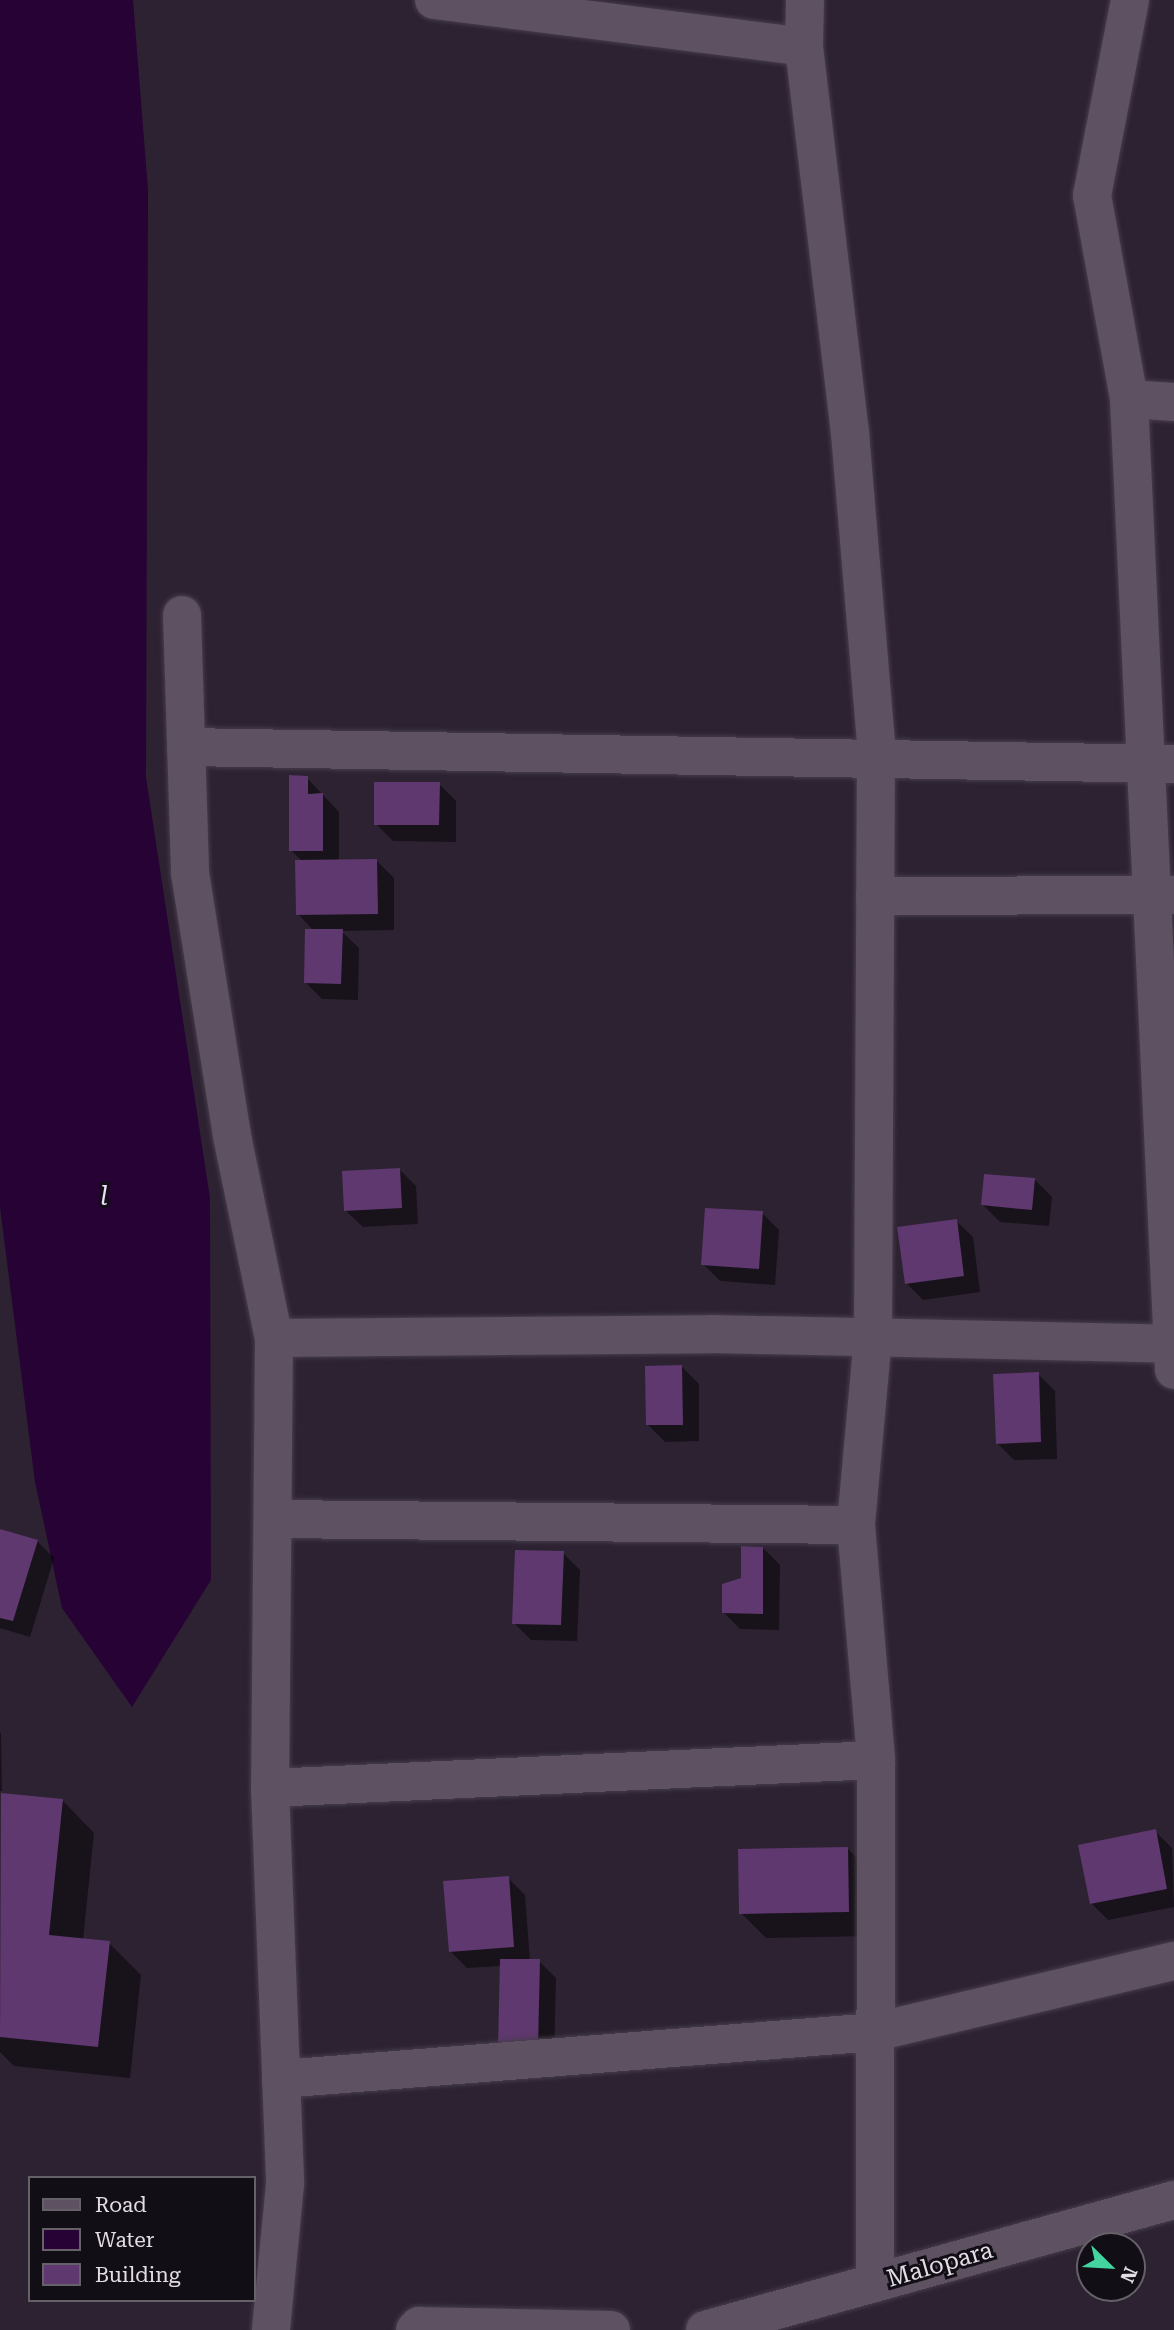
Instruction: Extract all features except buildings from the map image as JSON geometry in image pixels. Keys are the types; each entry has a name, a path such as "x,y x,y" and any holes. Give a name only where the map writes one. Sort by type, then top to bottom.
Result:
{"street":[{"path":"434,0 804,47"},
{"path":"805,0 804,47 850,433 876,760 873,1337 856,1525 876,1760 875,2283"},
{"path":"274,1338 711,1334 873,1337 1173,1353 1160,764 1129,399 1092,195 1130,0"},
{"path":"1129,399 1174,402"},
{"path":"182,615 190,873 232,1136 274,1338 270,1788 285,2184 271,2330"},
{"path":"186,747 1160,764"},
{"path":"875,896 1161,895"},
{"path":"273,1519 856,1525"},
{"path":"270,1788 876,1760"},
{"path":"281,2079 876,2032 1174,1961"},
{"name":"Malopara","path":"705,2330 1174,2200"},
{"path":"415,2330 419,2326 611,2330"}],"water":[{"name":"l","path":"0,0 133,0 148,190 146,777 210,1198 211,1580 132,1707 62,1608 35,1482 0,1207"}]}
